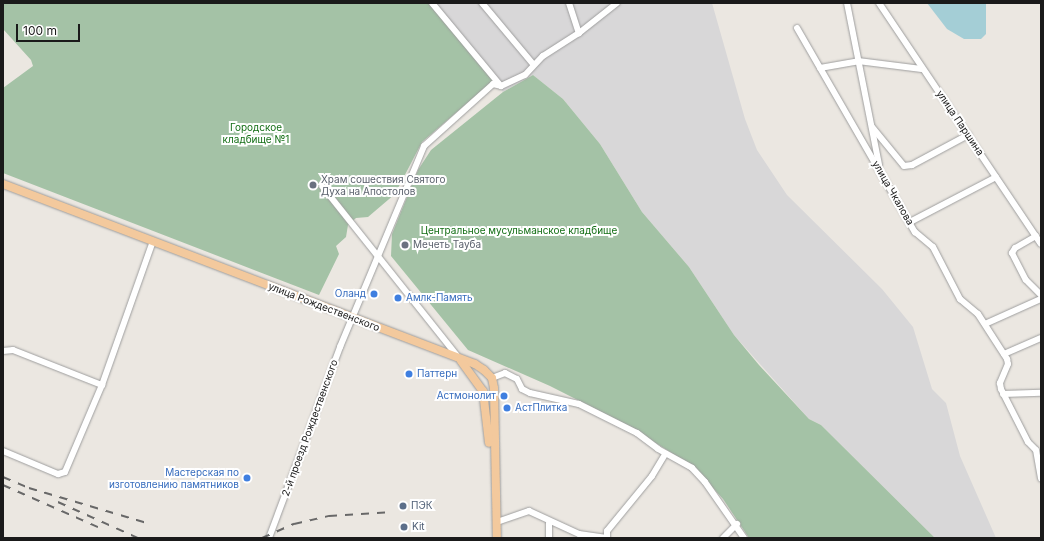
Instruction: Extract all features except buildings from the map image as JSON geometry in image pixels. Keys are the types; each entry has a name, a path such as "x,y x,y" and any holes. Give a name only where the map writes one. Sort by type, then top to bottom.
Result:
{"main road":[{"name":"улица Рождественского","path":"3,184 460,360 475,364 492,378"},
{"path":"460,360 486,393 494,388"},
{"path":"482,388 492,378"},
{"path":"492,378 494,388 497,538"},
{"path":"482,388 497,538"}],"street":[{"path":"432,3 501,86 525,75 533,64 579,33 617,3"},
{"path":"482,3 533,64"},
{"path":"569,3 579,33"},
{"path":"847,3 880,171"},
{"name":"улица Паршина","path":"879,3 1041,244"},
{"name":"улица Чкалова","path":"797,28 916,232 932,247 960,299 978,314 1004,354"},
{"path":"820,68 858,61 922,69"},
{"name":"2-й проезд Рождественского","path":"269,538 352,318 424,146 492,84 501,86"},
{"path":"871,127 904,166 912,165 968,135"},
{"path":"910,222 996,177"},
{"path":"322,186 460,360"},
{"path":"1036,236 1015,248 1012,253 1023,274 1041,295"},
{"path":"3,451 58,474 65,472 102,385 153,241"},
{"path":"985,324 1041,299"},
{"path":"1041,338 1004,354 1008,364 1000,383 1003,394 1028,442 1036,450 1041,479"},
{"path":"3,351 13,350 102,385"},
{"path":"492,378 505,373 517,379 522,389 530,393 579,404 637,433 665,454 692,468 705,482 737,524 744,538"},
{"path":"1003,394 1041,393"},
{"path":"497,522 529,512 543,517 549,523 579,534 607,538 607,531 652,476 665,454"},
{"path":"549,523 549,538"},
{"path":"723,538 737,524"}],"shaded area":[{"path":"430,3 712,3 745,119 757,150 787,195 882,289 913,327 932,389 946,403 960,456 996,538 935,538 821,425 809,419 734,335 689,267 642,212 600,144 563,99 533,75 503,92"}],"green space":[{"name":"Городское кладбище №1","path":"3,3 430,3 494,80 422,142 395,194 368,217 356,218 348,225 346,237 336,246 339,254 319,295 3,173 3,88 33,66 31,60 3,29"},
{"name":"Центральное мусульманское кладбище","path":"533,75 563,99 600,144 642,212 689,267 734,335 759,365 809,419 821,425 935,538 749,538 723,499 694,467 627,425 550,386 468,350 391,256 392,234 418,170 431,150 503,92"}],"water":[{"path":"927,3 986,3 986,34 981,39 964,39 947,29"}],"railway":[{"path":"3,477 29,488 147,523"},
{"path":"3,485 98,527"},
{"path":"58,502 138,538"},
{"path":"262,538 294,524 329,516 393,512"}],"place":[{"name":"Храм сошествия Святого Духа на Апостолов","path":"313,185"},
{"name":"Мечеть Тауба","path":"405,245"},
{"name":"Оланд","path":"374,294"},
{"name":"Амлк-Память","path":"398,298"},
{"name":"Паттерн","path":"409,374"},
{"name":"Астмонолит","path":"504,396"},
{"name":"АстПлитка","path":"507,408"},
{"name":"Мастерская по изготовлению памятников","path":"247,478"},
{"name":"ПЭК","path":"403,506"},
{"name":"Kit","path":"404,527"}]}
